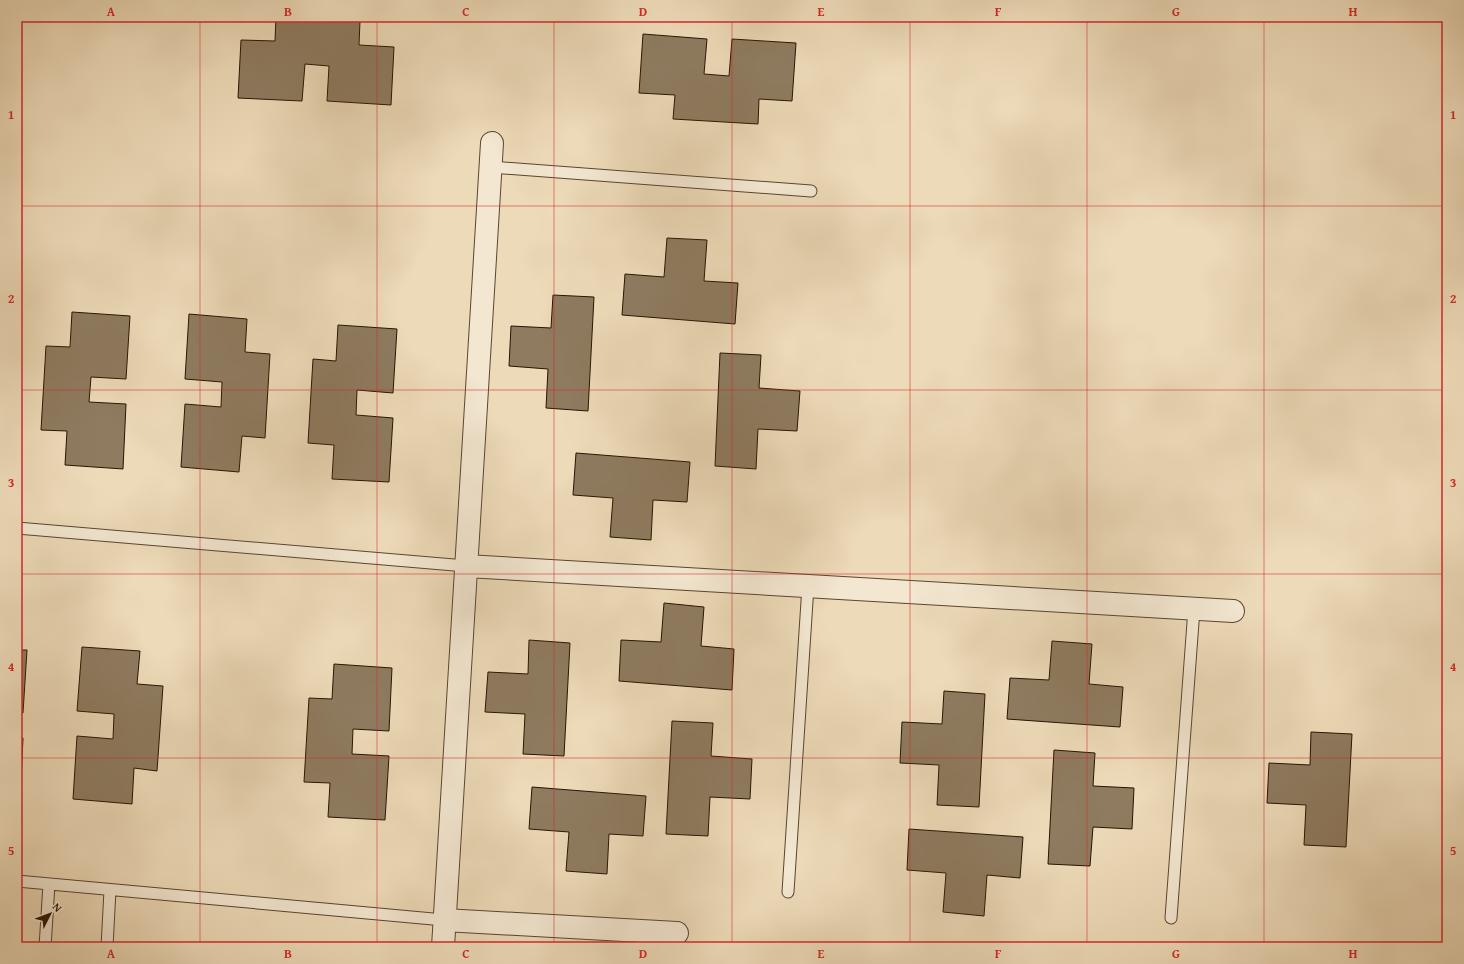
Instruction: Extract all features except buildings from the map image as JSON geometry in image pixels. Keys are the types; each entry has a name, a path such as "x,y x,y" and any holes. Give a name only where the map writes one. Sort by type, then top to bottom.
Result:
{"street":[{"path":"442,947 492,143"},
{"path":"466,566 1233,611"},
{"path":"444,920 677,933"}],"lane":[{"path":"491,166 810,191"},
{"path":"17,528 466,566"},
{"path":"788,892 808,586"},
{"path":"1171,918 1194,609"},
{"path":"17,881 444,920"},
{"path":"45,947 49,884"},
{"path":"107,947 110,890"}]}
